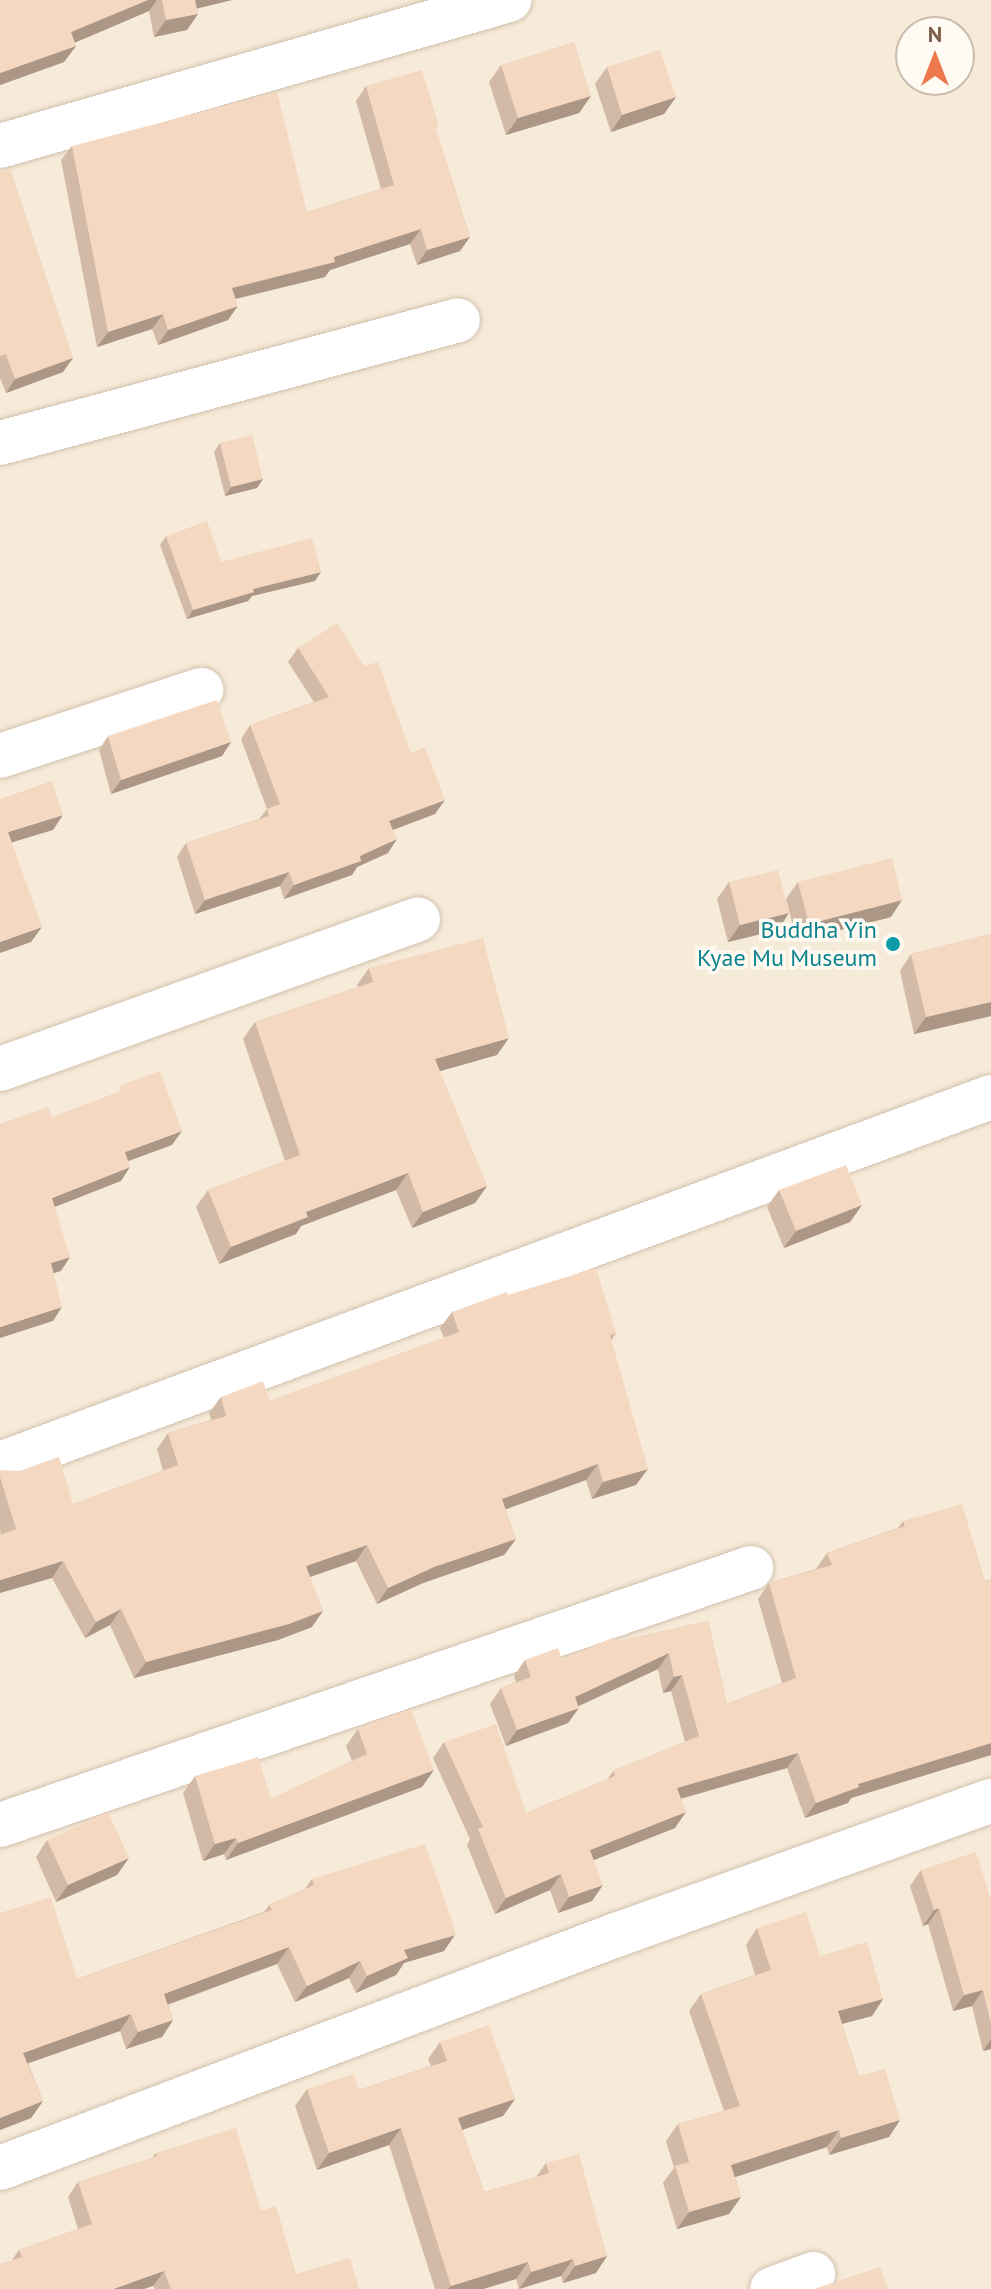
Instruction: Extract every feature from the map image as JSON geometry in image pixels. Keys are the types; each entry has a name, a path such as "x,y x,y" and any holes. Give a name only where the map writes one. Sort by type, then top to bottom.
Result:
{"street":[{"path":"0,146 509,0"},
{"path":"0,443 458,320"},
{"path":"0,756 201,690"},
{"path":"0,1069 418,919"},
{"path":"0,1464 991,1097"},
{"path":"0,1825 751,1568"},
{"path":"0,2168 616,1935 991,1801"},
{"path":"772,2289 813,2274"}],"shaded area":[{"path":"0,0 991,0 991,2289 0,2289"}],"building":[{"path":"0,0 148,0 71,32 76,46 0,73"},
{"path":"162,0 195,0 198,14 166,20"},
{"path":"574,42 591,96 518,118 501,65"},
{"path":"660,50 676,97 622,115 607,67"},
{"path":"422,70 439,127 436,128 470,237 427,250 421,229 334,257 335,262 232,288 238,306 168,330 163,314 108,332 72,146 277,92 307,212 394,185 366,86"},
{"path":"10,168 73,358 15,379 6,354 0,356 0,172"},
{"path":"252,435 263,479 231,487 220,443"},
{"path":"207,521 221,562 312,538 321,572 253,589 254,592 193,610 166,536"},
{"path":"337,623 364,666 378,662 411,753 425,747 445,800 389,821 397,839 360,856 361,861 294,885 289,872 205,900 186,843 269,816 267,809 280,804 250,725 329,697 298,648"},
{"path":"217,700 231,742 121,780 108,736"},
{"path":"52,781 63,815 8,832 42,927 0,942 0,799"},
{"path":"892,858 902,900 809,924 798,882"},
{"path":"778,870 789,913 740,925 729,882"},
{"path":"991,934 991,1002 926,1017 911,954"},
{"path":"483,938 509,1038 435,1059 487,1186 423,1212 408,1173 306,1212 308,1217 231,1247 208,1190 300,1155 255,1022 373,982 369,968"},
{"path":"160,1071 182,1131 125,1152 130,1167 52,1198 70,1257 51,1263 62,1307 0,1327 0,1124 48,1107 52,1117 121,1091 119,1086"},
{"path":"846,1165 862,1205 796,1231 779,1190"},
{"path":"596,1268 616,1333 610,1335 648,1469 603,1482 598,1464 502,1499 516,1539 434,1567 388,1588 367,1545 306,1566 323,1611 289,1624 146,1662 121,1609 96,1622 63,1561 0,1580 0,1535 16,1529 0,1470 19,1471 59,1457 73,1504 178,1465 168,1433 226,1416 221,1397 263,1381 270,1401 459,1332 452,1312 507,1292 508,1295"},
{"path":"962,1504 985,1581 991,1579 991,1743 858,1784 859,1787 816,1803 798,1753 677,1788 686,1812 590,1850 603,1885 569,1897 561,1874 506,1898 478,1829 483,1827 444,1742 496,1724 526,1813 615,1776 613,1771 699,1736 682,1675 674,1677 669,1653 575,1697 579,1708 517,1730 501,1688 531,1677 525,1660 558,1648 562,1660 614,1637 616,1642 708,1621 727,1704 796,1678 769,1583 832,1565 827,1553 905,1526 903,1521"},
{"path":"411,1709 434,1770 238,1843 236,1838 215,1844 195,1776 258,1757 271,1799 367,1754 358,1729"},
{"path":"108,1812 129,1858 68,1885 47,1840"},
{"path":"425,1844 455,1935 404,1950 408,1958 367,1976 360,1961 307,1986 289,1947 164,1994 173,2020 138,2032 131,2014 23,2053 43,2101 0,2118 0,1913 51,1897 77,1979 272,1910 269,1905 314,1885 312,1879"},
{"path":"976,1852 991,1899 991,2024 983,1990 964,1995 939,1908 934,1910 921,1870"},
{"path":"806,1912 820,1956 867,1942 883,1999 838,2011 859,2076 885,2069 900,2120 841,2138 839,2130 731,2165 741,2197 689,2212 675,2166 689,2162 678,2124 740,2106 701,1994 771,1970 757,1928"},
{"path":"489,2025 515,2099 458,2118 484,2192 549,2173 546,2163 579,2154 607,2256 575,2266 573,2259 531,2272 528,2262 451,2286 401,2128 329,2153 307,2089 354,2074 359,2090 447,2061 440,2042"},
{"path":"236,2128 261,2211 276,2206 296,2274 350,2258 359,2289 171,2289 164,2271 113,2289 0,2289 0,2264 22,2257 19,2250 92,2224 78,2182"},
{"path":"880,2267 888,2289 814,2289"}],"place":[{"name":"Buddha Yin Kyae Mu Museum","path":"893,944"}]}
